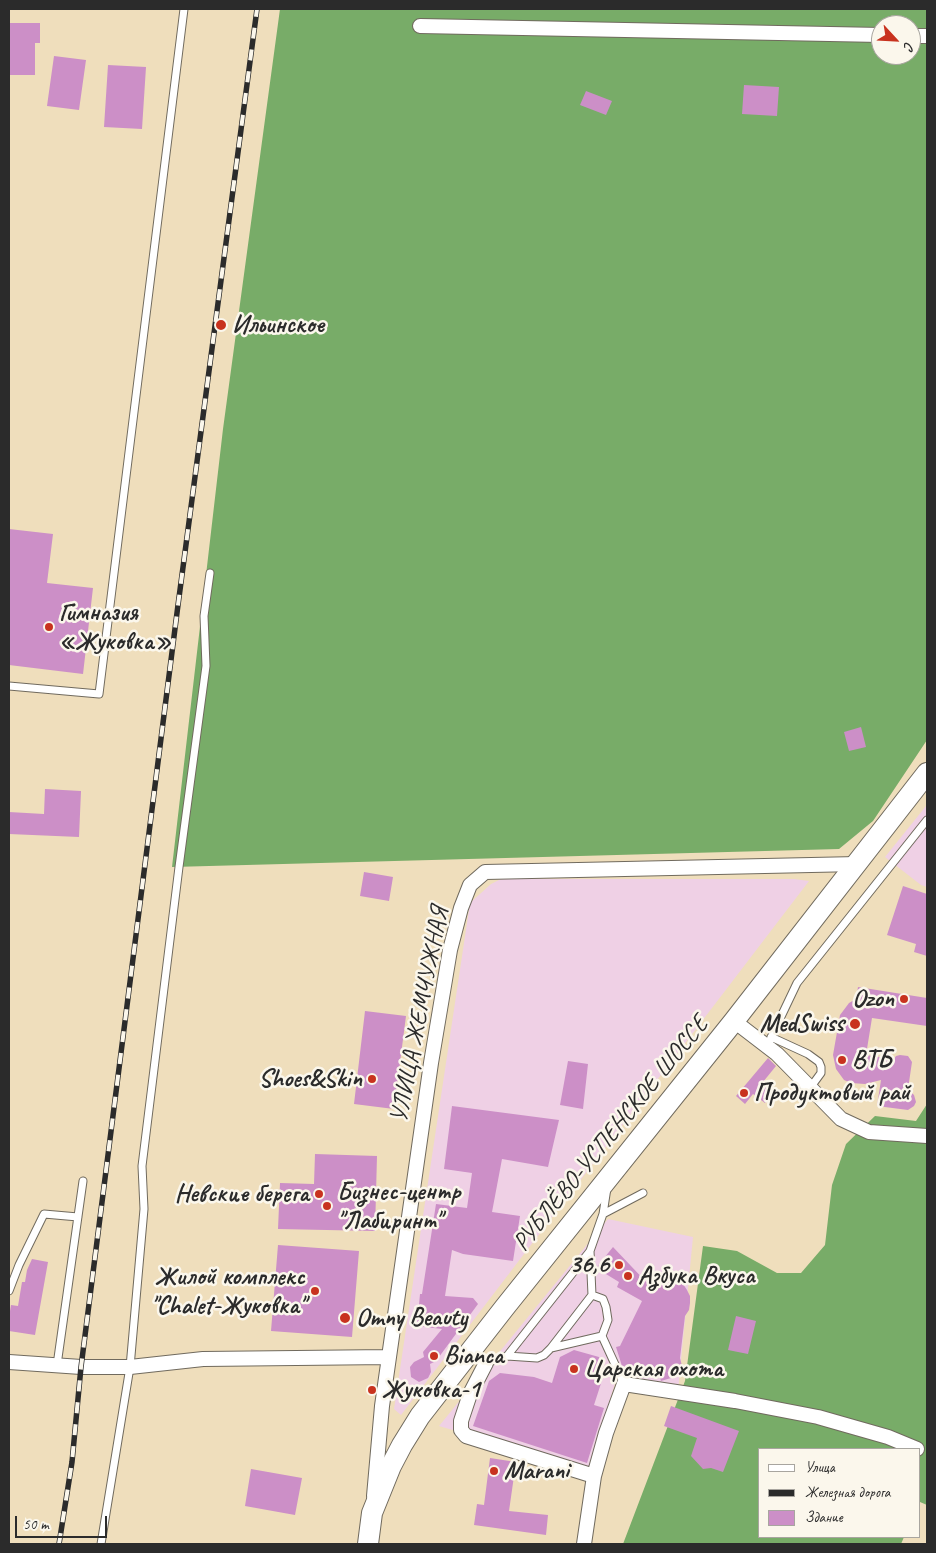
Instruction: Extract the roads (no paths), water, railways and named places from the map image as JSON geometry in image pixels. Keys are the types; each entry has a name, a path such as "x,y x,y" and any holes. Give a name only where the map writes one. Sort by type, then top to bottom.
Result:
{"main road":[{"name":"РУБЛЁВО-УСПЕНСКОЕ ШОССЕ","path":"368,1544 372,1513 391,1466 420,1416 923,782"}],"street":[{"path":"420,26 871,35"},
{"name":"УЛИЦА ЖЕМЧУЖНАЯ","path":"372,1513 388,1357 432,1053 450,950 461,908 470,885 485,872 858,864"},
{"path":"734,1021 769,1042 777,1054 840,1119 869,1132 927,1136"},
{"path":"9,1362 57,1366 130,1367 203,1360 388,1357"},
{"path":"457,1368 486,1363"},
{"path":"486,1363 470,1394 461,1421 461,1430 466,1436 594,1476"},
{"path":"584,1544 594,1476 606,1433 624,1384 818,1416 913,1448"}],"lane":[{"path":"9,686 99,694 184,9"},
{"path":"101,1544 130,1367 144,1209 142,1166 206,666 204,616 210,573"},
{"path":"810,1088 821,1073 819,1062 808,1054 769,1042 797,983 927,820"},
{"path":"507,1356 590,1251 604,1214 609,1178"},
{"path":"57,1366 83,1181"},
{"path":"604,1214 643,1194"},
{"path":"9,1291 19,1265 44,1214 78,1217"},
{"path":"486,1363 507,1356 537,1358 544,1355 551,1348 592,1295 590,1251"},
{"path":"592,1295 603,1299 606,1307 608,1320 602,1336 624,1384"},
{"path":"551,1348 602,1336"}],"railway":[{"path":"59,1544 72,1462 81,1367 178,605 257,9"}],"place":[{"name":"Ильинское","path":"221,325"},
{"name":"Гимназия «Жуковка»","path":"49,627"},
{"name":"Ozon","path":"904,999"},
{"name":"MedSwiss","path":"855,1024"},
{"name":"ВТБ","path":"842,1060"},
{"name":"Shoes&Skin","path":"372,1079"},
{"name":"Продуктовый рай","path":"744,1093"},
{"name":"Невские берега","path":"319,1194"},
{"name":"Бизнес-центр \"Лабиринт\"","path":"327,1206"},
{"name":"36,6","path":"619,1265"},
{"name":"Азбука Вкуса","path":"628,1276"},
{"name":"Жилой комплекс \"Chalet-Жуковка\"","path":"315,1291"},
{"name":"Omny Beauty","path":"345,1318"},
{"name":"Bianca","path":"434,1356"},
{"name":"Царская охота","path":"574,1369"},
{"name":"Жуковка-1","path":"372,1390"},
{"name":"Marani","path":"494,1471"}]}
